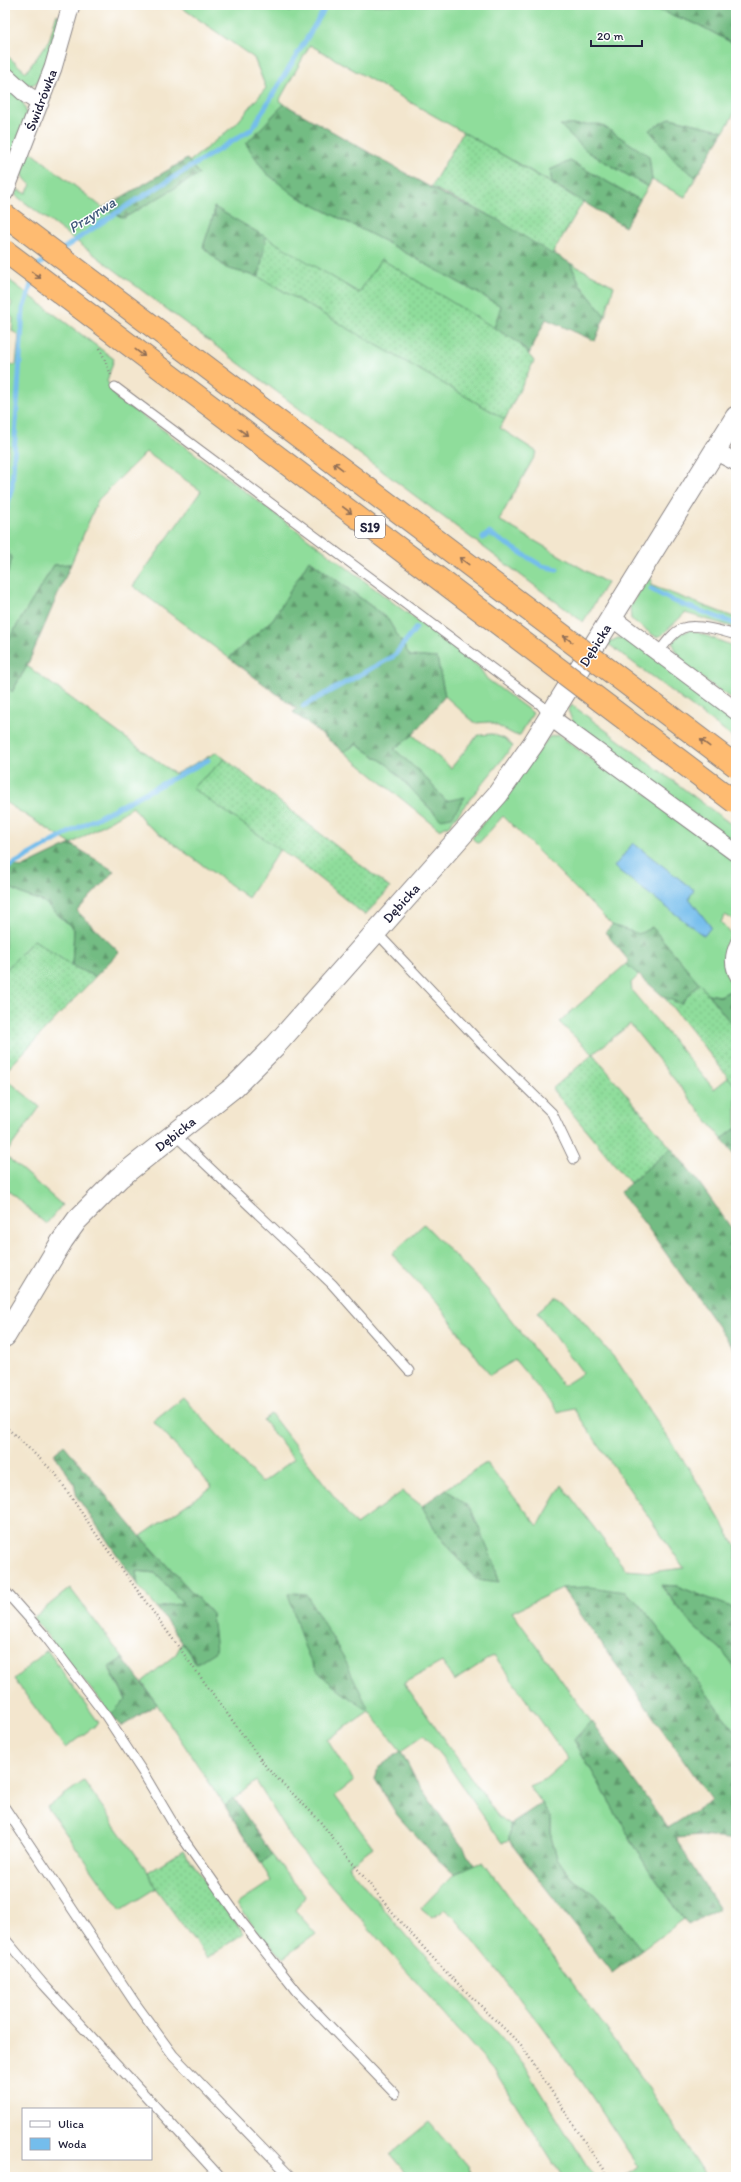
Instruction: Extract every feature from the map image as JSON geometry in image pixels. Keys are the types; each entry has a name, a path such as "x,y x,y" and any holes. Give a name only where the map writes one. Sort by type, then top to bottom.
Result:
{"highway":[{"name":"S19","path":"5,215 736,766"},
{"name":"S19","path":"5,251 736,803"}],"street":[{"name":"Świdrówka","path":"5,192 54,68 71,5"},
{"path":"5,75 27,95 40,103"},
{"name":"Dębicka","path":"5,1336 77,1220 119,1178 175,1135 250,1072 275,1046 498,794 550,717 736,417"},
{"path":"715,451 736,462"},
{"path":"612,618 736,711"},
{"path":"550,717 736,853"}],"lane":[{"path":"115,387 534,701 550,717"},
{"path":"658,652 673,635 682,628 690,626 720,630 736,635"},
{"path":"376,932 480,1042 552,1113 574,1159"},
{"path":"736,940 731,950 729,963 736,980"},
{"path":"175,1135 332,1284 410,1371"},
{"path":"5,1591 45,1636 106,1716 142,1771 177,1830 241,1921 297,1992 395,2094"},
{"path":"5,1808 135,2003 173,2055 291,2177"},
{"path":"5,1939 44,1985 220,2177"}],"path":[{"path":"5,1426 55,1473 108,1550 267,1768 318,1819 394,1915 445,1971 521,2046 608,2177"}],"green space":[{"path":"178,5 278,5 290,12 294,5 645,5 699,25 736,45 736,110 724,131 670,118 677,163 696,177 685,197 652,180 649,156 560,125 588,152 648,187 640,200 570,161 550,170 552,183 310,45 279,101 284,104 246,144 294,195 388,243 501,306 494,328 381,259 359,293 214,207 214,214 203,247 226,268 259,277 505,419 500,428 537,452 499,520 607,583 583,622 15,195 18,190 26,193 31,185 26,180 23,173 24,165 30,151 103,208 124,218 198,174 189,162 236,124 266,88 254,58"},
{"path":"645,5 736,5 736,45 699,25"},
{"path":"57,14 62,22 39,81 32,85 21,82 5,67 5,54 26,72 49,41"},
{"path":"5,86 22,101 26,111 26,120 21,141 5,178"},
{"path":"284,104 442,194 495,218 570,263 581,286 605,316 595,341 546,319 529,354 519,343 494,328 501,306 388,243 294,195 266,173 246,144"},
{"path":"670,118 724,131 696,177 677,163 649,130"},
{"path":"600,124 649,156 652,180 648,187 588,152 560,125"},
{"path":"463,132 583,202 552,254 495,218 431,187"},
{"path":"187,159 199,174 124,218 103,208"},
{"path":"570,161 640,200 625,227 552,183 550,170"},
{"path":"214,207 266,237 259,277 226,268 203,247 214,214"},
{"path":"266,237 359,293 381,259 519,343 534,361 505,419 259,277"},
{"path":"570,263 614,286 605,316 581,286"},
{"path":"5,277 114,359 107,381 117,399 158,426 479,667 487,679 533,713 520,735 515,735 490,722 475,723 445,696 437,658 410,656 387,618 310,560 273,619 229,658 133,586 201,491 146,452 98,500 71,564 54,565 5,645 5,581 12,558 5,549 5,476 9,446 5,445 5,364 16,365 19,335 12,331 13,318 8,314 12,303 5,295"},
{"path":"5,549 12,558 5,581"},
{"path":"309,560 387,618 410,656 437,658 445,696 413,735 394,749 423,775 446,801 465,797 452,817 440,819 388,765 356,744 344,752 293,712 297,709 229,658 273,619"},
{"path":"71,564 27,666 12,692 5,685 5,645 54,565"},
{"path":"648,578 652,580 650,585 736,618 736,628 685,613 662,635 656,637 631,619 630,607"},
{"path":"691,630 736,647 736,702 691,669 677,652 673,643 679,634"},
{"path":"618,638 628,638 736,718 736,740 607,643"},
{"path":"27,666 175,774 217,752 225,759 192,788 280,849 248,898 146,824 133,807 71,844 5,802 5,685 12,692"},
{"path":"572,705 736,828 736,846 573,723 568,710"},
{"path":"492,734 505,739 513,746 449,825 440,830 344,752 356,744 388,765 440,819 446,801 423,775 394,749 413,735 451,768 478,735"},
{"path":"559,735 603,768 611,767 736,861 736,921 725,915 721,922 733,936 726,956 725,972 736,988 720,996 708,994 652,927 639,935 612,925 503,816 478,844 472,838 549,737"},
{"path":"225,759 390,888 365,915 306,868 192,788"},
{"path":"71,844 114,871 77,911 119,952 95,977 72,966 74,929 44,902 24,895 5,885 5,861 21,868"},
{"path":"5,885 24,895 44,902 74,929 72,966 34,940 5,971"},
{"path":"612,925 639,934 652,927 699,983 681,1004 664,997 626,964 629,961 605,932"},
{"path":"34,940 72,966 95,977 5,1072 5,971"},
{"path":"626,964 639,975 631,983 632,991 714,1089 729,1077 736,1087 736,1128 722,1139 630,1024 593,1054 559,1022"},
{"path":"699,983 736,1030 736,1087 664,997 681,1004"},
{"path":"736,988 736,1030 708,994 720,996"},
{"path":"593,1054 671,1148 630,1183 552,1089"},
{"path":"5,1078 40,1107 5,1155"},
{"path":"736,1128 736,1157 722,1139"},
{"path":"671,1148 695,1177 736,1235 736,1352 648,1228 620,1192"},
{"path":"5,1155 62,1205 46,1224 5,1188"},
{"path":"424,1224 487,1289 563,1386 583,1373 537,1312 556,1296 568,1304 618,1362 696,1480 736,1546 736,1609 677,1586 661,1586 695,1628 721,1649 736,1670 736,1733 639,1603 562,1588 512,1612 591,1721 574,1740 645,1864 684,1919 642,1950 596,1895 571,1878 557,1858 551,1837 551,1819 542,1803 529,1786 545,1779 568,1759 494,1655 454,1681 442,1662 404,1683 498,1816 510,1824 509,1841 502,1843 442,1757 424,1735 401,1751 369,1711 327,1740 354,1781 335,1796 373,1847 348,1866 407,1937 463,1994 523,2063 594,2177 562,2177 496,2073 295,1844 256,1781 225,1806 142,1682 176,1654 182,1643 196,1663 204,1658 212,1614 141,1536 212,1487 153,1421 183,1397 262,1483 294,1459 263,1420 271,1414 356,1525 403,1491 422,1506 437,1533 476,1579 499,1581 471,1509 446,1489 486,1463 538,1526 562,1485 626,1570 651,1572 684,1568 573,1408 558,1412 515,1360 490,1375 438,1304 392,1254"},
{"path":"64,1445 140,1536 212,1614 216,1651 197,1663 157,1608 183,1603 155,1573 136,1571 138,1585 77,1497 74,1483 54,1454"},
{"path":"446,1489 471,1509 495,1566 499,1582 476,1579 437,1533 422,1506"},
{"path":"136,1571 155,1573 183,1603 157,1608 138,1585"},
{"path":"661,1585 677,1586 736,1609 736,1670 721,1649 695,1628"},
{"path":"590,1587 625,1592 639,1603 736,1733 736,1812 729,1816 736,1828 736,1840 701,1836 675,1838 719,1908 688,1925 645,1864 574,1740 591,1721 668,1828 712,1800 562,1588"},
{"path":"70,1588 123,1658 109,1668 126,1700 111,1714 33,1618"},
{"path":"288,1594 306,1594 343,1656 369,1710 356,1703 333,1685 320,1674 311,1662 303,1643"},
{"path":"47,1650 99,1723 65,1748 14,1679"},
{"path":"123,1658 157,1704 121,1727 111,1714 126,1699 109,1667"},
{"path":"401,1751 417,1782 475,1865 454,1874 433,1855 397,1815 375,1779 378,1768"},
{"path":"84,1781 148,1872 156,1888 121,1910 47,1807"},
{"path":"234,1798 272,1855 261,1863 225,1806"},
{"path":"542,1803 551,1819 551,1837 557,1858 571,1878 596,1895 642,1950 612,1973 509,1841 510,1824"},
{"path":"183,1850 244,1933 207,1958 156,1889 148,1872"},
{"path":"272,1855 306,1897 295,1910 316,1934 283,1958 254,1927 237,1904 271,1881 261,1863"},
{"path":"483,1862 636,2069 707,2177 624,2177 638,2166 582,2082 539,2023 455,1918 444,1909 433,1918 421,1908 454,1874"},
{"path":"429,2122 468,2168 472,2177 409,2177 390,2154"}],"water":[{"path":"633,843 694,890 689,898 711,927 704,936 614,867"}],"waterway":[{"name":"Przyrwa","path":"61,250 119,211 252,129 327,5"},
{"name":"Przyrwa","path":"36,269 38,265 51,256"},
{"name":"Przyrwa","path":"5,514 12,487 23,309 33,279"},
{"path":"483,538 489,533 542,566 557,569"},
{"path":"651,589 673,601 736,624"},
{"path":"303,706 394,656 416,628"},
{"path":"5,869 70,832 208,760"}]}
